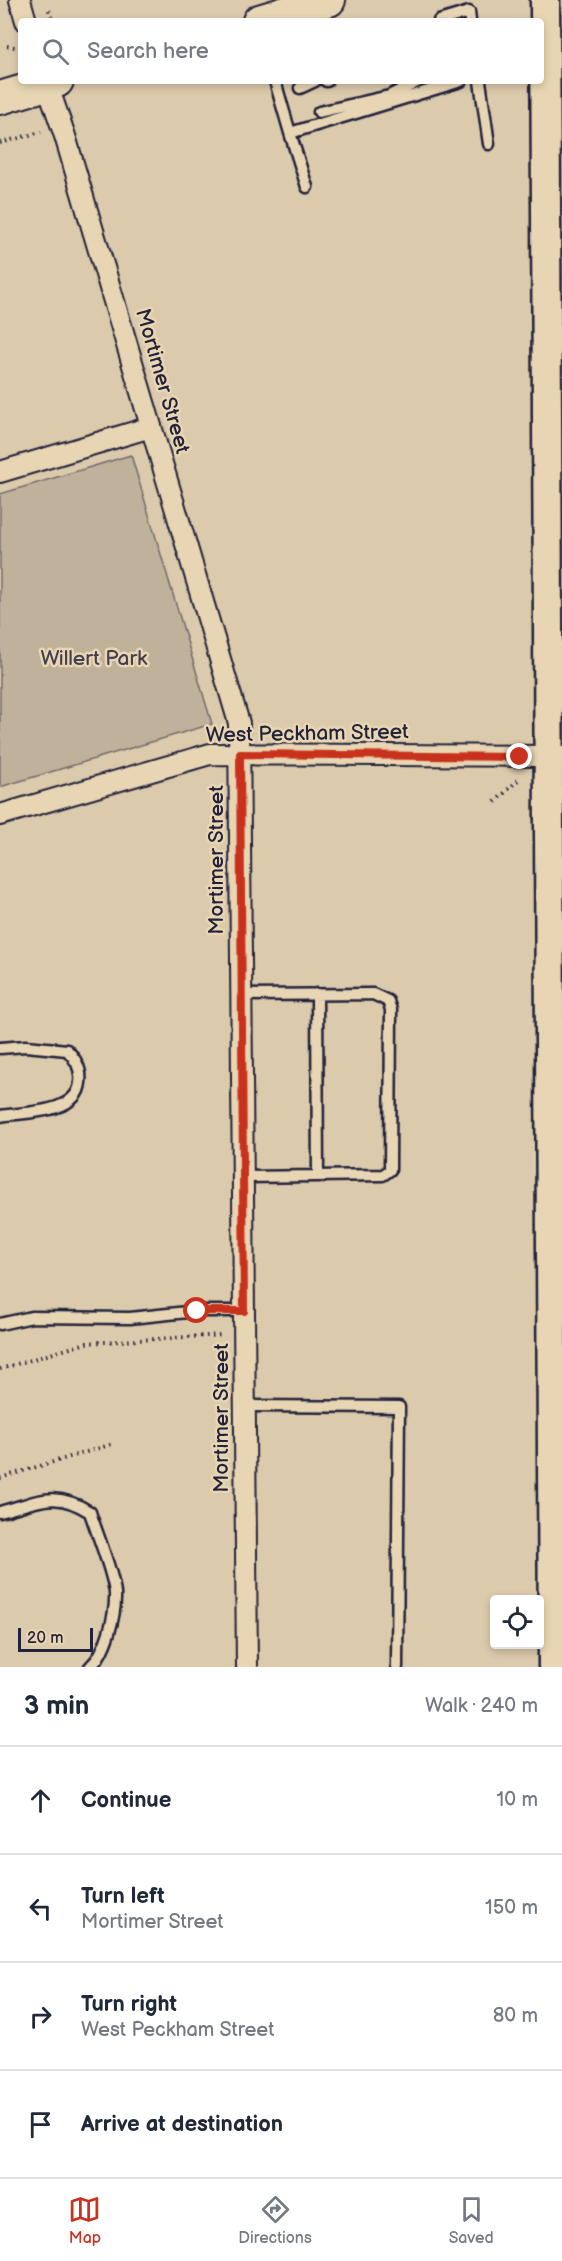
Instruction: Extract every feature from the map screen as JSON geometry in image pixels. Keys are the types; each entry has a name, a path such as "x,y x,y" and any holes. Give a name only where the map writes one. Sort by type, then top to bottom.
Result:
{"main road":[{"path":"269,18 329,0"},
{"path":"0,98 44,84"}],"street":[{"path":"20,0 25,18"},
{"path":"545,0 556,756 549,1179 558,1620 553,1667"},
{"name":"Mortimer Street","path":"51,84 239,723 247,1667"},
{"path":"0,472 151,427"},
{"name":"West Peckham Street","path":"0,815 210,754 556,756"}],"lane":[{"path":"449,18 469,12 470,18"},
{"path":"276,84 307,187"},
{"path":"300,88 309,84"},
{"path":"390,99 406,84"},
{"path":"343,103 390,99 414,84"},
{"path":"291,133 390,99 418,84"},
{"path":"319,112 390,99 449,84"},
{"path":"480,84 489,144"},
{"path":"377,90 390,99"},
{"path":"317,994 318,1176"},
{"path":"242,995 373,994 388,1001 391,1010 392,1150 390,1170 383,1175 243,1177"},
{"path":"0,1048 26,1046 67,1050 76,1059 81,1078 80,1090 75,1098 63,1105 0,1116"},
{"path":"0,1324 32,1317 130,1318 197,1311 244,1311"},
{"path":"245,1406 399,1407 396,1667"},
{"path":"0,1512 49,1498 74,1501 90,1512 115,1592 106,1639 97,1660 90,1667"}],"path":[{"path":"8,46 15,47"},
{"path":"0,143 39,133"},
{"path":"495,802 520,778"},
{"path":"0,1369 87,1343 221,1335"},
{"path":"0,1478 113,1444"}],"green space":[{"name":"Willert Park","path":"131,455 212,724 0,787 0,494"}],"route":[{"path":"197,1311 244,1311 240,754 520,757"}]}
